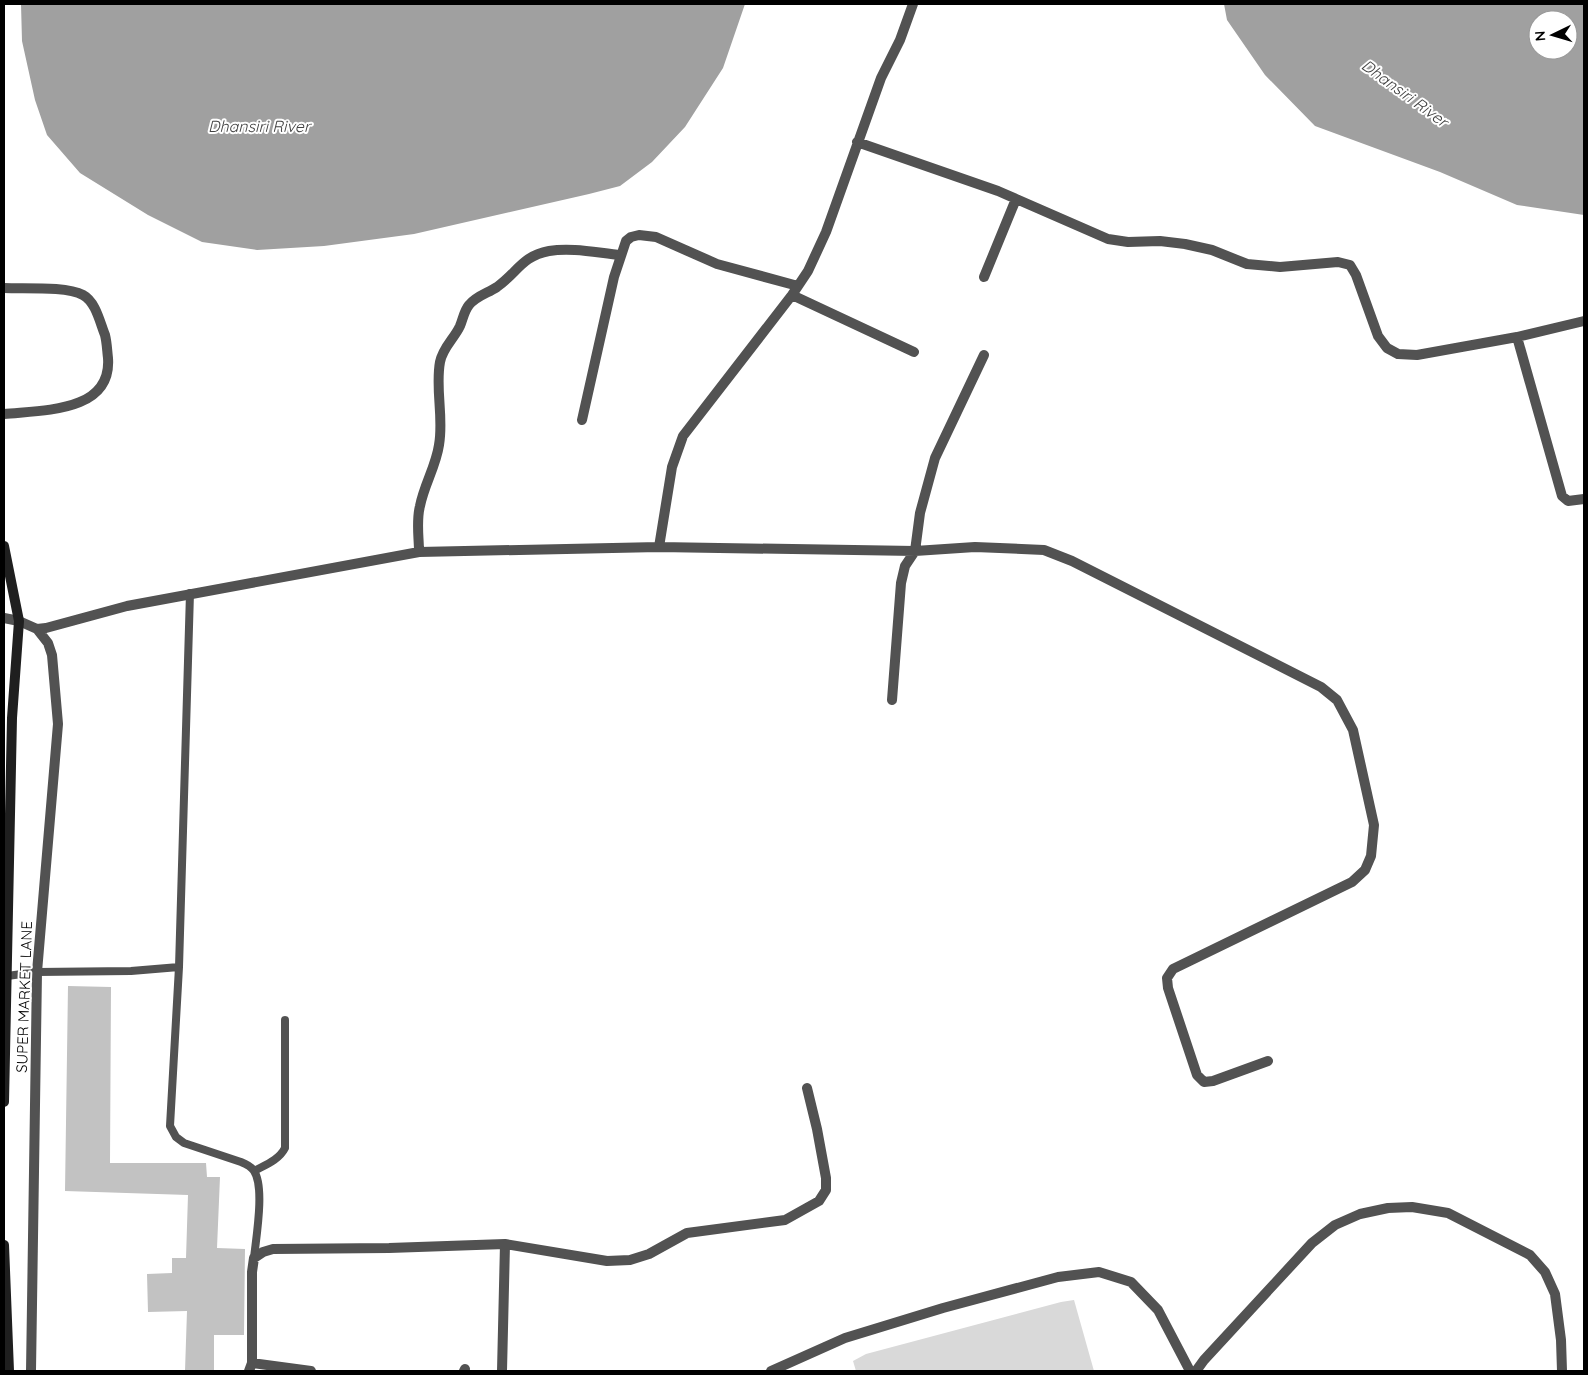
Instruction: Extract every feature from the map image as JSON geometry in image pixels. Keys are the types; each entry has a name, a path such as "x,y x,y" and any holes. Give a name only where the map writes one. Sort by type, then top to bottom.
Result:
{"main road":[{"path":"4,546 19,621 7,795 7,976 4,1102"},
{"path":"4,726 12,718"},
{"path":"4,1245 9,1371"}],"street":[{"path":"659,547 672,467 683,436 792,296 808,271 826,232 857,142 882,78 914,4"},
{"path":"857,142 1016,199 1108,239 1128,242 1185,244 1212,250 1246,264 1280,267 1338,262 1350,265 1356,275 1378,336 1387,348 1398,354 1418,355 1517,337 1584,321"},
{"path":"984,277 1016,199"},
{"path":"582,420 614,276 626,242 631,237 639,235 656,237 717,264 798,286"},
{"path":"420,552 419,510 439,448 441,432 440,364 448,343 460,325 469,304 504,282 517,268 537,254 560,250 621,256"},
{"path":"4,288 67,290 85,296 95,310 107,341 108,367 107,377 85,401 70,406 4,414"},
{"path":"792,296 914,352"},
{"path":"1517,337 1562,496 1568,501 1584,500"},
{"path":"892,700 901,583 905,566 914,551 920,513 935,458 984,355"},
{"path":"4,618 19,621 37,629 46,628 127,606 190,593 420,552 659,547 914,551 976,547 1044,550 1072,561 1321,688 1337,700 1353,730 1374,825 1371,856 1365,870 1352,882 1173,970 1167,978 1168,988 1197,1075 1204,1082 1213,1081 1268,1061"},
{"name":"SUPER MARKET LANE","path":"31,1371 37,972 58,724 52,655 48,643 37,629"},
{"path":"311,1371 251,1367 252,1272 254,1258 263,1252 273,1249 505,1244 607,1261 630,1260 649,1254 687,1232 784,1220 819,1201 826,1190 826,1178 807,1088"},
{"path":"1196,1371 1312,1243 1335,1225 1360,1214 1388,1208 1412,1207 1448,1213 1530,1255 1545,1272 1555,1294 1561,1340 1562,1371"},
{"path":"502,1371 505,1244"},
{"path":"771,1371 845,1338 880,1327 1058,1277 1099,1272 1131,1282 1158,1310 1190,1371"}],"lane":[{"path":"190,593 179,967 170,1126 176,1137 184,1142 249,1165 254,1171 260,1192 254,1258"},
{"path":"7,976 37,972 131,971 179,967"},
{"path":"254,1171 277,1158 285,1148 285,1020"}],"shaded area":[{"path":"1074,1300 1094,1371 856,1371 853,1361 866,1354"}],"water":[{"name":"Dhansiri River","path":"21,4 745,4 723,68 685,127 652,162 620,186 414,234 324,246 257,250 202,242 148,215 80,173 47,135 35,100 22,41"},
{"name":"Dhansiri River","path":"1224,4 1584,4 1584,215 1517,205 1440,172 1315,126 1265,75 1227,20"}],"building":[{"path":"68,986 111,987 110,1163 206,1163 207,1177 220,1177 217,1248 245,1249 244,1335 214,1335 214,1371 185,1371 187,1311 148,1312 147,1274 172,1273 172,1258 186,1258 188,1195 65,1191"}]}
